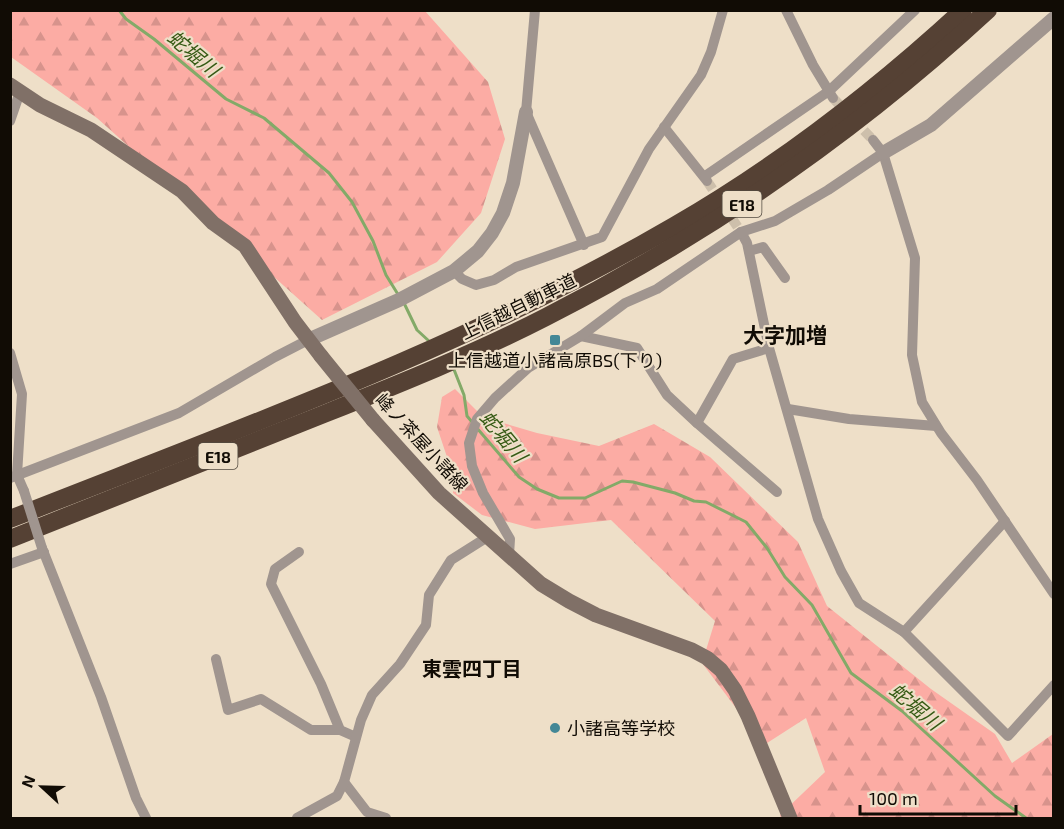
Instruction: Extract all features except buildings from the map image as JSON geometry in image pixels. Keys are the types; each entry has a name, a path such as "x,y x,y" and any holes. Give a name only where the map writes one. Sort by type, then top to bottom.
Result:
{"highway":[{"name":"上信越自動車道","path":"10,539 422,364 458,338 610,262 676,225 749,179 885,78 963,10"},
{"name":"上信越自動車道","path":"10,519 422,364 468,355 621,278 691,237 762,191 896,92 988,10"}],"main road":[{"name":"峰ノ茶屋小諸線","path":"15,89 40,105 91,130 182,191 213,223 245,246 308,340 373,420 439,493 542,584 596,615 692,650 722,670 748,716 790,819"}],"street":[{"path":"14,476 179,413 275,357 399,300 454,271 478,251 492,233 503,213 513,183 526,112 534,10"},
{"path":"454,271 462,279 476,285 494,280 516,267 602,237 649,149 702,75 723,10"},
{"path":"786,10 831,95"},
{"path":"664,127 706,178 831,95 915,10"},
{"path":"509,555 510,539 483,493 472,466 469,443 477,419 495,398 528,368 581,336 625,303 657,289 741,231 775,221 931,125 1053,18"},
{"path":"10,122 15,89"},
{"path":"526,112 584,245"},
{"path":"873,140 884,153 915,258 912,355 913,369 922,402 936,426 1005,521 1053,594"},
{"path":"741,231 749,251 769,348 818,519 841,571 859,603 904,632 1008,736 1053,685"},
{"path":"749,251 763,247 785,278"},
{"path":"581,336 637,348 667,395 777,492"},
{"path":"697,423 733,359 769,348"},
{"path":"10,353 22,394 14,476 24,491 43,550 105,708 136,798 146,819"},
{"path":"788,409 849,418 936,426"},
{"path":"904,632 1005,521"},
{"path":"297,819 337,796 344,782 361,720 372,695 400,664 426,625 429,595 451,560 489,536"},
{"path":"10,564 43,550"},
{"path":"299,552 275,568 271,584 321,684 340,730"},
{"path":"216,659 228,710 261,699 311,730 340,730 356,737"},
{"path":"344,782 367,815 386,819"}],"green space":[{"path":"11,11 425,11 488,82 505,139 481,213 437,262 322,320 97,118 11,57"},
{"path":"455,389 483,417 537,433 599,446 654,424 710,457 798,542 827,606 931,689 995,734 1012,763 1053,734 1053,818 781,818 780,815 825,772 806,718 764,745 702,663 715,621 611,520 535,529 482,515 453,493 454,478 437,427 442,397"}],"waterway":[{"name":"蛇堀川","path":"119,10 126,19 154,39 226,99 264,118 329,173 352,202 373,241 386,275 399,296"},
{"name":"蛇堀川","path":"403,301 417,330 430,342"},
{"name":"蛇堀川","path":"453,367 464,395 467,416 472,422"},
{"name":"蛇堀川","path":"476,427 519,477 537,489 559,498 585,498 622,481 633,482 675,493 694,501 706,502 746,522 767,548 785,577 812,605 851,673 902,711 995,796 1026,818"}],"tunnel":[{"path":"833,98 873,140"},
{"path":"707,181 741,232"}],"place":[{"name":"上信越道小諸高原BS(下り)","path":"555,340"},
{"name":"小諸高等学校","path":"555,728"}],"district":[{"name":"大字加増","path":"785,334"},
{"name":"東雲四丁目","path":"472,668"}]}
